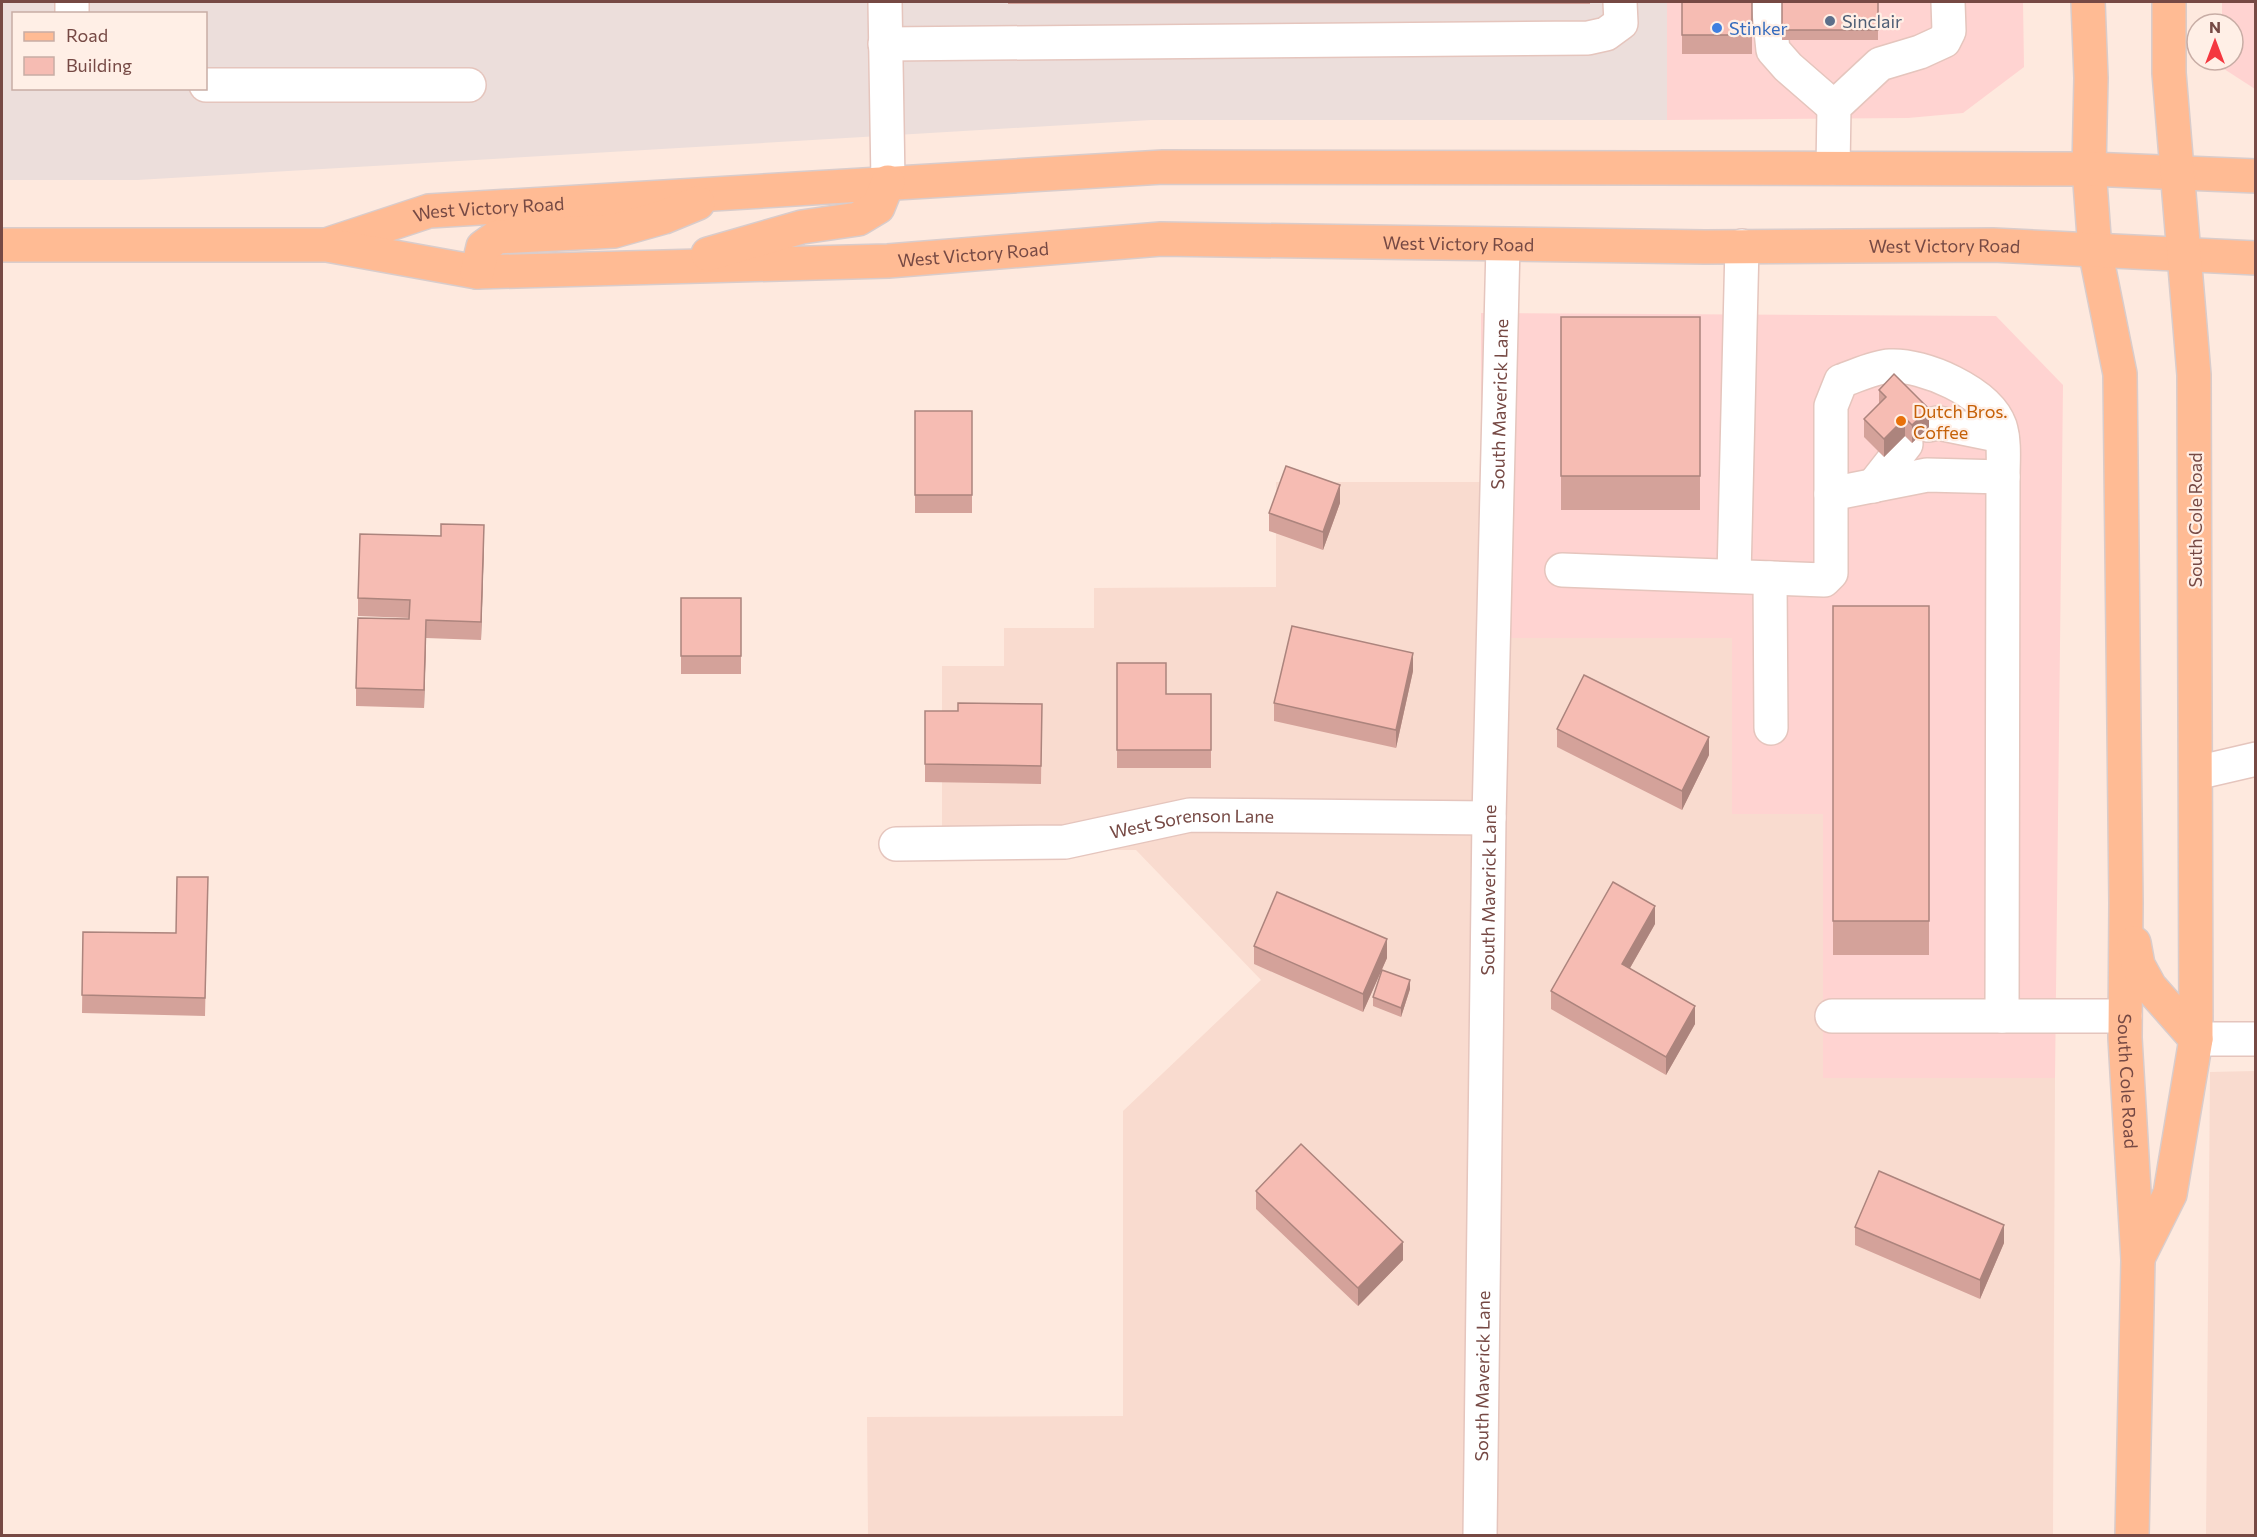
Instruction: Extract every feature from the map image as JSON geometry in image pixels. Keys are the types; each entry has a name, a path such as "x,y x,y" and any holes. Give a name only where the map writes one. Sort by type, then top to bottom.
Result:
{"main road":[{"name":"South Cole Road","path":"2088,2 2091,78 2089,169 2095,250 2120,374 2126,903 2125,1016 2138,1260 2132,1536"},
{"name":"South Cole Road","path":"2138,1260 2170,1194 2196,1039 2194,375 2169,73 2169,2"},
{"name":"West Victory Road","path":"327,244 429,211 1163,167 2089,169 2256,176"},
{"name":"West Victory Road","path":"660,267 802,227 858,219 878,207 888,182"},
{"name":"West Victory Road","path":"477,272 483,247 497,237 614,231 664,217 728,192"},
{"name":"West Victory Road","path":"2,245 327,244 477,272 888,261 1161,239 1742,246 1993,244 2256,258"},
{"name":"South Cole Road","path":"2126,903 2138,965 2150,987 2196,1039"}],"street":[{"path":"885,2 888,182"},
{"path":"885,44 1588,38 1606,34 1621,22 1620,2"},
{"path":"1768,2 1773,50 1788,68 1834,107"},
{"path":"1833,168 1834,107 1880,64 1920,52 1944,41 1949,31 1948,2"},
{"path":"207,85 469,85"},
{"name":"South Maverick Lane","path":"1480,1536 1490,818 1503,244"},
{"path":"1734,576 1742,246"},
{"path":"1562,570 1824,580 1831,573 1831,406 1841,381 1888,366 1910,368 1954,383 1978,399 1993,414 2002,436 2003,477 2002,1016"},
{"path":"1873,486 1917,435 1938,423 2002,436"},
{"path":"1831,494 1927,475 2003,477"},
{"path":"1770,578 1771,728"},
{"path":"2196,773 2256,759"},
{"name":"West Sorenson Lane","path":"896,844 1065,842 1190,816 1490,818"},
{"path":"1832,1016 2125,1016"},
{"path":"2196,1039 2256,1039"}],"shaded area":[{"path":"2,2 1667,2 1667,120 1151,120 137,180 2,180"},
{"path":"1667,2 2023,2 2024,67 1963,113 1908,118 1667,120"},
{"path":"2222,2 2255,2 2255,89 2229,72 2245,72 2245,12 2222,12"},
{"path":"1481,313 1996,316 2063,385 2055,1078 1823,1078 1823,814 1732,814 1732,638 1481,638"},
{"path":"1276,482 1481,482 1482,638 1732,638 1732,813 1823,814 1823,1078 2055,1078 2053,1535 868,1535 867,1417 1123,1416 1123,1111 1261,980 1136,850 942,850 942,666 1004,666 1004,628 1094,628 1094,588 1276,587"},
{"path":"2255,1071 2255,1535 2206,1535 2210,1072"}],"building":[{"name":"Stinker","path":"1682,2 1752,2 1752,35 1682,35"},
{"name":"Sinclair","path":"1782,2 1878,2 1878,30 1782,30"},
{"path":"1561,317 1700,317 1700,476 1561,476"},
{"path":"1894,374 1929,409 1912,425 1905,418 1884,439 1864,419 1886,397 1879,390"},
{"path":"915,411 972,411 972,495 915,495"},
{"path":"1286,466 1340,485 1323,532 1269,513"},
{"path":"441,524 484,525 481,622 426,620 424,690 356,688 358,618 409,619 410,600 358,598 360,534 441,536"},
{"path":"681,598 741,598 741,656 681,656"},
{"path":"1833,606 1929,606 1929,921 1833,921"},
{"path":"1292,626 1413,653 1396,730 1274,703"},
{"path":"1117,663 1166,663 1166,694 1211,694 1211,750 1117,750"},
{"path":"1584,675 1709,737 1682,791 1557,729"},
{"path":"958,703 1042,704 1041,766 925,764 925,711 958,711"},
{"path":"177,877 208,877 205,998 82,995 83,932 176,933"},
{"path":"1613,882 1655,906 1622,964 1695,1006 1666,1057 1551,991"},
{"path":"1277,892 1387,939 1363,994 1254,946"},
{"path":"1382,970 1410,980 1401,1008 1373,997"},
{"path":"1301,1144 1403,1242 1358,1288 1256,1191"},
{"path":"1879,1171 2004,1225 1980,1280 1855,1227"}],"place":[{"name":"Sinclair","path":"1830,21"},
{"name":"Stinker","path":"1717,28"},
{"name":"Dutch Bros. Coffee","path":"1901,421"}]}
